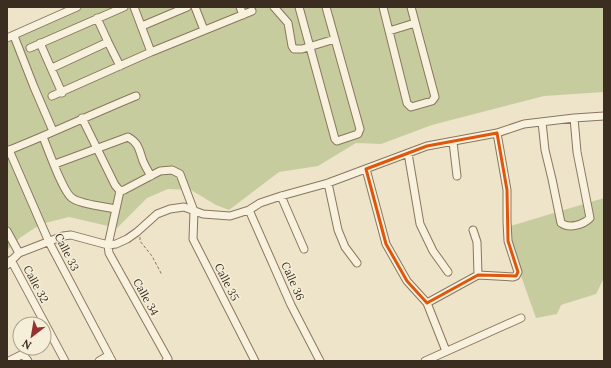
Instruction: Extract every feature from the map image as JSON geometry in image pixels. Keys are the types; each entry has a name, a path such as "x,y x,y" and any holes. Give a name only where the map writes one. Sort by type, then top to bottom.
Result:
{"street":[{"path":"53,131 10,37 77,7"},
{"path":"30,48 124,7"},
{"path":"134,7 152,52"},
{"path":"142,26 187,7"},
{"path":"195,7 204,30"},
{"path":"240,7 242,15"},
{"path":"274,7 288,23 292,46 294,49 302,49 335,39"},
{"path":"299,7 335,139 337,141 358,134 360,131 326,7"},
{"path":"383,7 408,106 411,107 432,101 435,97 411,7"},
{"path":"52,96 62,93 152,52 252,11"},
{"path":"97,18 120,66"},
{"path":"389,31 415,23"},
{"path":"52,68 108,42"},
{"path":"40,43 62,93"},
{"path":"8,150 43,137 82,118 136,96"},
{"path":"9,262 19,253 63,236 71,235 108,245 116,244 127,239 157,214 170,209 184,207 203,214 230,216 249,210 260,203 328,183 427,146 497,134 524,124 604,116"},
{"path":"82,118 115,185 120,191"},
{"path":"542,122 544,150 552,179 561,223 565,226 571,227 587,222 590,218 577,152 574,118"},
{"path":"427,303 478,275 513,277 516,276 518,272 508,240 507,190 497,134"},
{"path":"43,137 64,189 71,198 78,201 116,209"},
{"path":"55,164 128,137 139,148 143,161 151,176"},
{"path":"453,142 457,176"},
{"name":"Calle 33","path":"8,150 49,242 110,358"},
{"path":"408,153 420,224 433,251 448,272"},
{"path":"366,168 386,244 407,281 427,303 446,351"},
{"path":"120,191 160,171 172,170 180,174 194,211"},
{"path":"328,183 338,230 345,247 357,263"},
{"path":"108,245 120,191"},
{"path":"281,196 304,249"},
{"name":"Calle 36","path":"249,210 291,304 320,361"},
{"name":"Calle 35","path":"194,211 193,239 255,361"},
{"path":"7,230 19,253"},
{"path":"473,230 477,242 478,275"},
{"name":"Calle 34","path":"108,245 109,253 167,360"},
{"name":"Calle 32","path":"9,262 65,361"},
{"path":"425,361 521,318"},
{"path":"9,361 23,354 28,361"},
{"path":"99,361 110,358"}],"path":[{"path":"142,227 140,241 152,256 162,275"}],"highlighted area":[{"path":"497,133 507,190 508,241 518,272 516,276 478,275 427,303 407,281 386,244 366,169 427,146"}],"green space":[{"path":"82,7 604,7 604,92 544,96 432,125 381,144 356,143 318,166 279,172 229,210 216,205 191,190 168,189 147,198 117,228 69,217 41,224 21,237 7,250 7,43"},
{"path":"604,198 604,278 596,294 561,305 557,314 536,318 504,228"}]}
